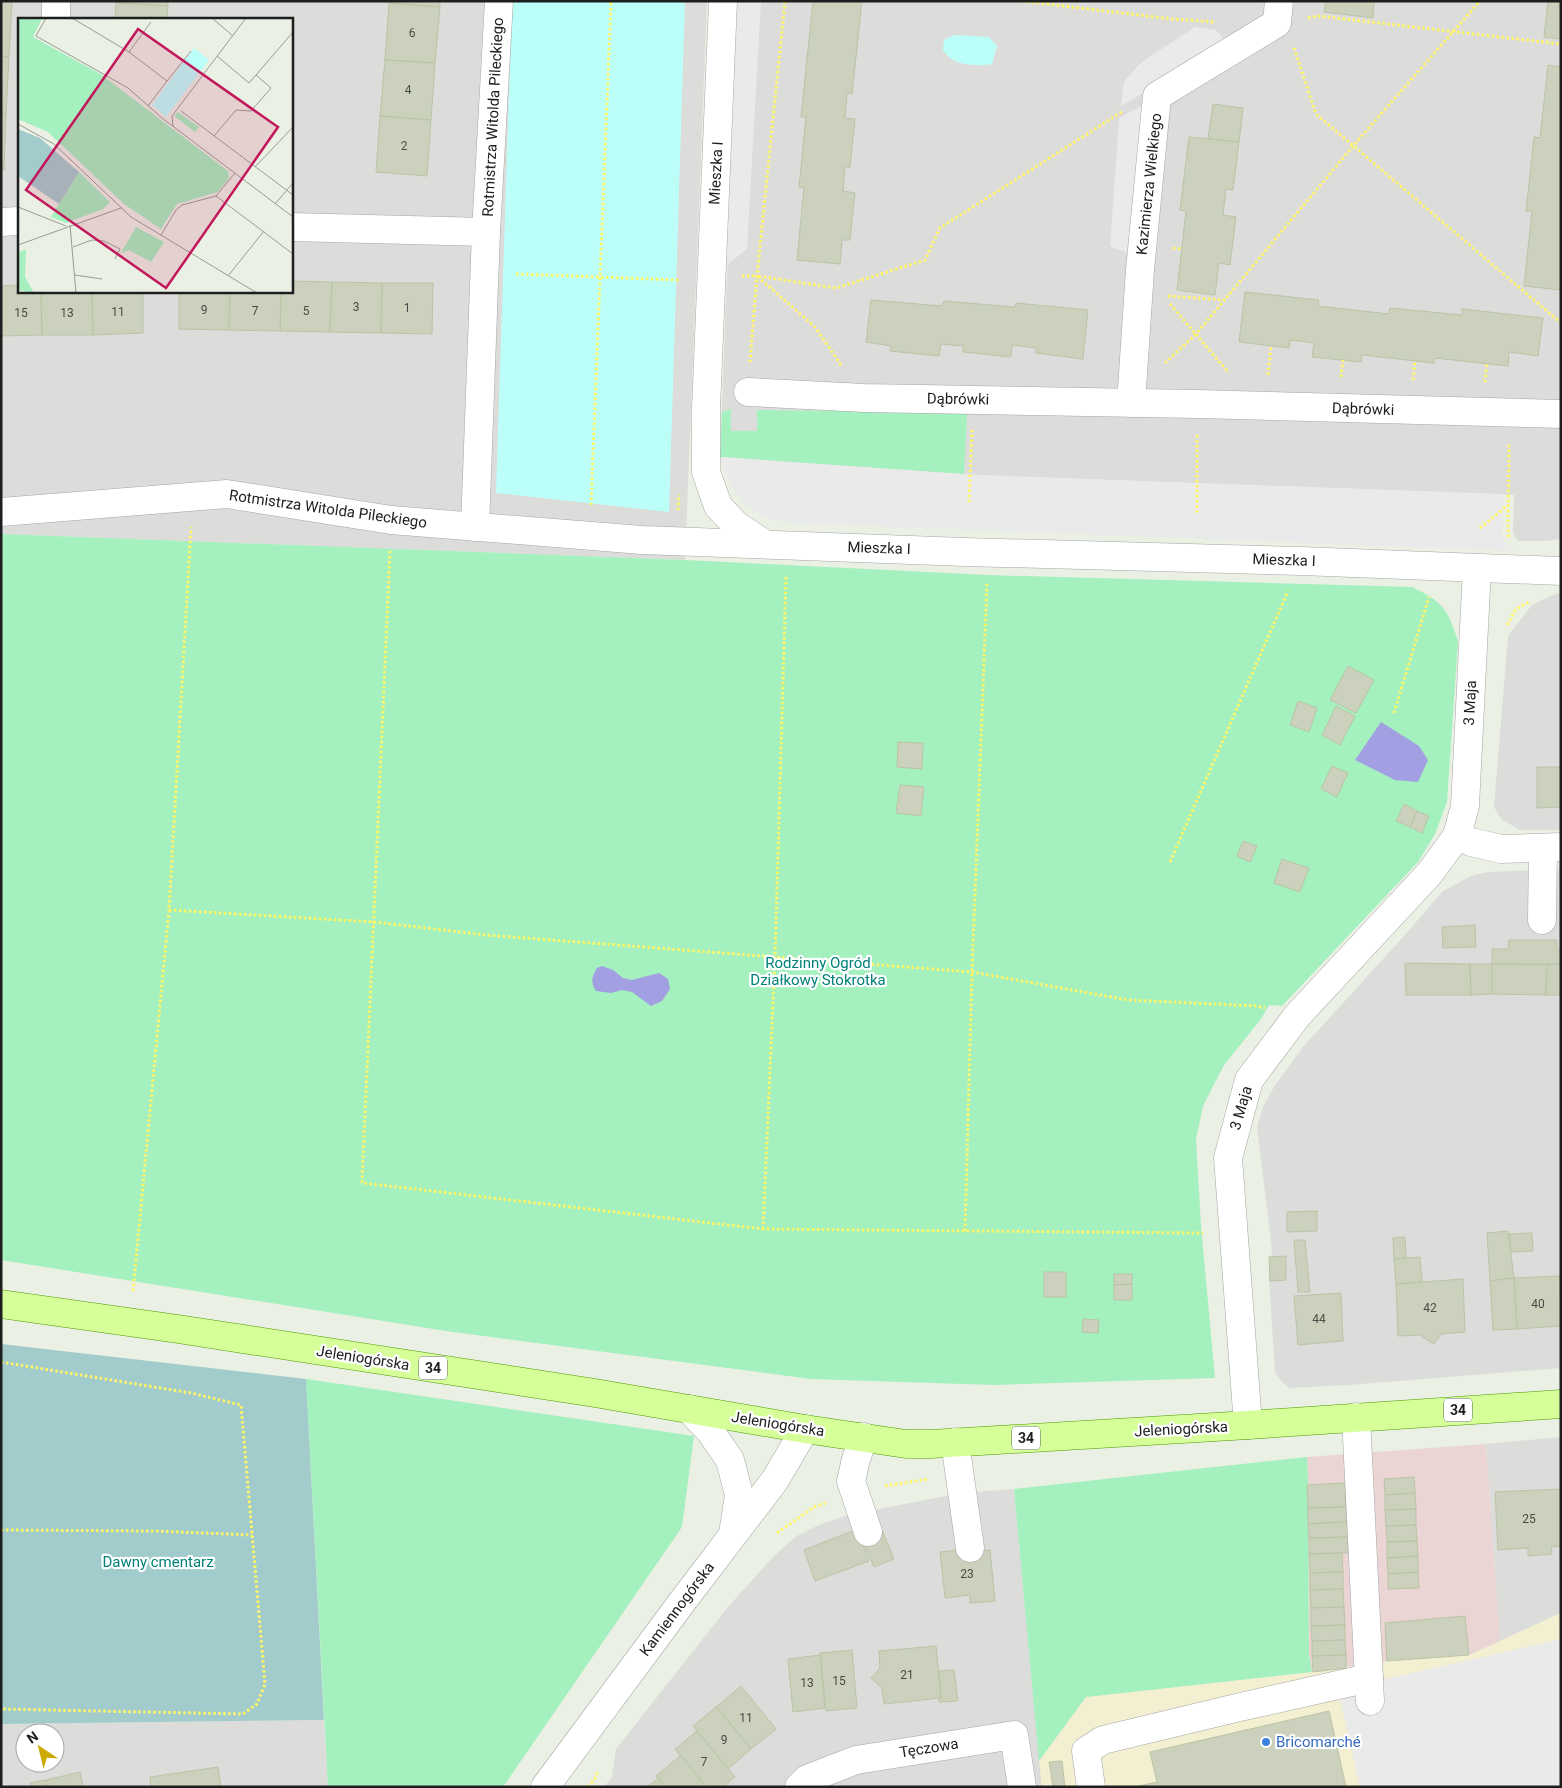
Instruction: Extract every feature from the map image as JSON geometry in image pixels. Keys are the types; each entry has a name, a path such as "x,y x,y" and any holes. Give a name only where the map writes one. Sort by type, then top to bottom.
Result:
{"main road":[{"name":"Jeleniogórska","path":"1,1304 595,1393 805,1429 906,1444 1248,1425 1561,1404"}],"street":[{"path":"56,1 56,18"},
{"name":"Rotmistrza Witolda Pileckiego","path":"475,527 486,232 499,1"},
{"name":"Mieszka I","path":"723,1 706,408 706,472 718,506 736,526 775,544 988,552 1301,560 1550,571"},
{"name":"Kazimierza Wielkiego","path":"1131,403 1140,270 1157,96 1280,15"},
{"path":"1,222 18,221"},
{"name":"Rotmistrza Witolda Pileckiego","path":"292,227 486,232"},
{"name":"Dąbrówki","path":"748,392 864,398 1197,404 1561,414"},
{"name":"Rotmistrza Witolda Pileckiego","path":"1,512 227,494 391,520 642,540 775,544"},
{"name":"3 Maja","path":"1248,1425 1228,1158 1249,1080 1297,1016 1429,874 1456,836 1465,806 1477,568"},
{"path":"1456,836 1471,842 1501,849 1552,847 1542,920"},
{"path":"689,1409 710,1431 730,1460 739,1495 732,1537"},
{"path":"1091,1787 1086,1751 1103,1740 1236,1708 1370,1689 1356,1417"},
{"name":"Kamiennogórska","path":"545,1787 775,1480 805,1429"},
{"path":"864,1437 851,1481 868,1532"},
{"path":"955,1442 970,1548"},
{"name":"Tęczowa","path":"799,1787 807,1779 856,1760 1014,1735 1022,1787"}],"path":[{"path":"590,536 611,1"},
{"path":"748,392 757,276 785,1"},
{"path":"1022,1 1172,19 1218,22"},
{"path":"1163,365 1196,334 1353,146 1480,1"},
{"path":"1561,44 1319,16 1280,15 1316,114 1561,323"},
{"path":"757,276 836,288 925,260 940,228 1139,101 1157,96"},
{"path":"485,272 688,280"},
{"path":"757,276 815,327 864,398"},
{"path":"1225,300 1162,295 1257,406"},
{"path":"969,502 974,399"},
{"path":"1197,404 1197,514"},
{"path":"1509,442 1508,533 1510,541"},
{"path":"130,1323 169,910 192,496"},
{"path":"1480,528 1509,505"},
{"path":"391,520 362,1183 763,1229 1234,1233"},
{"path":"763,1229 776,957 775,544"},
{"path":"965,1231 972,972 988,552"},
{"path":"1170,862 1301,560"},
{"path":"1504,629 1516,609 1540,596 1550,571"},
{"path":"1394,713 1431,591"},
{"path":"169,910 374,922 486,935 972,972 1128,1000 1257,1006 1297,1016"},
{"path":"1,1362 191,1393 241,1405 265,1684 257,1704 243,1714 1,1708"},
{"path":"772,1537 814,1507 855,1493 902,1483 960,1476"},
{"path":"1,1530 155,1531 252,1535"},
{"path":"588,1787 599,1769"}],"shaded area":[{"path":"1,1 707,1 685,560 1,534"},
{"path":"512,1 685,1 669,512 496,493"},
{"path":"738,1 1561,1 1561,539 1518,541 1513,533 1514,495 976,475 720,457"},
{"path":"738,1 761,1 747,249 727,265"},
{"path":"1195,27 1216,30 1224,40 1155,81 1147,91 1121,106 1124,82 1133,71 1143,61"},
{"path":"954,35 989,37 997,46 992,64 967,64 951,59 943,50 944,40"},
{"path":"1145,104 1132,255 1110,246 1119,118"},
{"path":"720,457 976,475 1504,494 1502,536 1506,544 1515,551 790,523 764,517 743,503 729,482"},
{"path":"1561,593 1561,830 1520,830 1501,819 1494,807 1508,636 1532,605"},
{"path":"1381,722 1419,746 1428,760 1418,782 1395,780 1355,760"},
{"path":"1559,864 1561,864 1561,1368 1289,1388 1275,1372 1269,1280 1272,1250 1257,1127 1263,1107 1274,1087 1303,1047 1443,891 1471,876 1488,872 1559,869"},
{"path":"602,966 613,970 623,978 632,980 659,973 668,979 670,989 662,1001 651,1006 632,992 622,990 611,993 596,991 592,982 593,976 597,968"},
{"path":"1561,1437 1561,1613 1500,1641 1486,1444"},
{"path":"1486,1444 1500,1641 1469,1655 1387,1661 1312,1672 1309,1655 1307,1457"},
{"path":"1014,1489 1042,1787 604,1787 612,1777 616,1749 728,1607 774,1556 795,1537 823,1523 853,1514 962,1493"},
{"path":"1561,1613 1561,1787 1042,1787 1039,1761 1086,1697 1312,1672 1387,1661 1469,1655"},
{"path":"1561,1639 1561,1787 1360,1787 1338,1690"},
{"path":"324,1720 328,1787 1,1787 1,1724 15,1724 15,1773 65,1773 65,1723"}],"green space":[{"path":"731,409 731,431 757,431 757,410 967,413 964,474 720,457 722,412"},
{"name":"Rodzinny Ogród Działkowy Stokrotka","path":"1,534 685,560 987,575 1412,587 1431,597 1447,613 1458,641 1447,802 1435,834 1418,862 1282,1006 1269,1005 1261,1019 1224,1065 1203,1106 1196,1139 1201,1226 1215,1378 994,1385 811,1379 446,1331 1,1260"},
{"name":"Dawny cmentarz","path":"1,1344 306,1379 324,1720 1,1724"},
{"path":"306,1379 694,1436 682,1527 503,1787 328,1787"},
{"path":"1307,1457 1309,1655 1312,1672 1086,1697 1039,1761 1014,1489"}],"building":[{"path":"1,1 12,1 9,57 1,57"},
{"path":"116,1 168,1 168,6 116,3"},
{"path":"389,1 440,1 440,7 389,3"},
{"path":"813,1 862,1 852,94 847,93 845,118 855,119 850,167 845,167 843,191 855,193 850,240 842,240 840,264 797,260 804,188 799,187 806,117 801,117"},
{"path":"1326,1 1374,1 1373,18 1324,12"},
{"path":"1548,1 1561,1 1561,39 1544,37"},
{"path":"116,3 168,6 167,18 115,18"},
{"path":"389,3 440,7 435,63 385,60"},
{"path":"1,57 9,57 6,114 1,113"},
{"path":"385,60 435,63 431,120 380,116"},
{"path":"1548,65 1561,67 1561,290 1524,286 1532,211 1526,211 1534,137 1540,138"},
{"path":"1213,104 1243,108 1239,142 1208,139"},
{"path":"1,113 6,114 4,170 1,170"},
{"path":"380,116 431,120 427,176 376,172"},
{"path":"1189,137 1239,142 1233,190 1226,189 1223,215 1236,217 1230,265 1219,263 1215,295 1177,290 1186,211 1180,210"},
{"path":"292,281 332,282 330,332 280,331 281,292 292,292"},
{"path":"332,282 382,283 381,333 330,332"},
{"path":"382,283 433,283 432,334 381,333"},
{"path":"18,285 18,292 41,292 42,335 1,336 1,286"},
{"path":"41,292 92,292 93,335 42,335"},
{"path":"92,292 143,292 143,333 93,335"},
{"path":"179,292 230,292 229,330 179,329"},
{"path":"230,292 281,292 280,331 229,330"},
{"path":"1245,292 1319,300 1318,306 1389,314 1390,308 1462,315 1462,309 1543,318 1538,356 1509,352 1508,366 1435,358 1434,363 1362,355 1361,362 1312,357 1314,343 1290,340 1289,348 1239,342"},
{"path":"871,300 942,306 944,301 1015,307 1016,303 1088,310 1083,359 1036,353 1036,348 1012,345 1011,357 963,352 963,346 941,344 939,356 890,351 891,346 866,342"},
{"path":"1348,666 1374,680 1356,713 1330,700"},
{"path":"1298,701 1317,708 1309,732 1290,725"},
{"path":"1336,706 1355,716 1340,745 1322,735"},
{"path":"898,742 923,743 922,769 897,767"},
{"path":"1332,766 1348,773 1337,797 1321,789"},
{"path":"1537,767 1561,767 1561,807 1537,808"},
{"path":"900,785 924,787 921,816 896,813"},
{"path":"1404,804 1417,811 1410,827 1396,821"},
{"path":"1417,811 1429,816 1422,833 1410,827"},
{"path":"1243,841 1257,846 1250,862 1237,856"},
{"path":"1282,859 1309,868 1300,892 1274,883"},
{"path":"1475,925 1476,947 1443,948 1442,927"},
{"path":"1509,940 1557,940 1557,950 1561,950 1561,964 1492,964 1492,949 1508,949"},
{"path":"1405,963 1470,964 1471,995 1406,995"},
{"path":"1470,964 1492,964 1492,994 1471,995"},
{"path":"1492,964 1547,965 1546,995 1492,994"},
{"path":"1561,964 1561,995 1546,995 1547,965"},
{"path":"1317,1211 1317,1231 1287,1232 1287,1212"},
{"path":"1508,1231 1514,1278 1490,1281 1487,1233"},
{"path":"1532,1233 1533,1251 1511,1252 1509,1234"},
{"path":"1405,1237 1406,1258 1394,1259 1393,1238"},
{"path":"1294,1240 1305,1240 1310,1292 1298,1292"},
{"path":"1286,1256 1286,1280 1270,1281 1269,1257"},
{"path":"1420,1257 1422,1282 1396,1284 1394,1259"},
{"path":"1044,1272 1066,1272 1066,1297 1044,1297"},
{"path":"1114,1274 1132,1274 1132,1284 1114,1285"},
{"path":"1560,1276 1561,1326 1517,1329 1514,1278"},
{"path":"1514,1278 1517,1329 1493,1330 1490,1281"},
{"path":"1463,1279 1465,1332 1441,1334 1434,1344 1422,1337 1422,1335 1398,1336 1396,1284"},
{"path":"1132,1284 1132,1300 1114,1300 1114,1285"},
{"path":"1341,1293 1343,1341 1298,1345 1294,1296"},
{"path":"1083,1319 1099,1320 1098,1333 1082,1332"},
{"path":"1414,1477 1415,1493 1385,1495 1384,1479"},
{"path":"1345,1483 1346,1507 1308,1508 1307,1485"},
{"path":"1561,1489 1561,1546 1551,1547 1552,1554 1528,1556 1528,1548 1498,1550 1495,1492"},
{"path":"1415,1493 1416,1509 1385,1510 1385,1495"},
{"path":"1346,1507 1347,1522 1308,1524 1308,1508"},
{"path":"1416,1509 1416,1525 1386,1526 1385,1510"},
{"path":"1347,1522 1348,1537 1309,1538 1308,1524"},
{"path":"1416,1525 1417,1541 1387,1542 1386,1526"},
{"path":"881,1528 894,1559 874,1567 861,1536"},
{"path":"857,1529 869,1561 815,1581 804,1550"},
{"path":"1348,1537 1348,1553 1309,1554 1309,1538"},
{"path":"1417,1541 1418,1556 1387,1558 1387,1542"},
{"path":"967,1549 967,1553 990,1550 995,1601 970,1603 970,1595 945,1598 940,1552"},
{"path":"1342,1553 1343,1572 1310,1573 1309,1554"},
{"path":"1418,1556 1418,1572 1388,1574 1387,1558"},
{"path":"1343,1572 1343,1589 1310,1590 1310,1573"},
{"path":"1418,1572 1419,1588 1388,1589 1388,1574"},
{"path":"1343,1589 1344,1607 1311,1608 1310,1590"},
{"path":"1344,1607 1345,1625 1311,1626 1311,1608"},
{"path":"1465,1616 1469,1655 1387,1661 1385,1623"},
{"path":"1345,1625 1345,1640 1312,1641 1311,1626"},
{"path":"1345,1640 1346,1655 1312,1656 1312,1641"},
{"path":"936,1646 941,1698 884,1704 882,1688 871,1678 880,1668 879,1651"},
{"path":"852,1650 857,1708 826,1711 820,1653"},
{"path":"820,1655 825,1708 793,1712 788,1659"},
{"path":"1346,1655 1346,1668 1313,1672 1312,1656"},
{"path":"954,1670 958,1701 939,1702 939,1698 941,1698 939,1671"},
{"path":"741,1686 776,1729 751,1749 716,1707"},
{"path":"716,1707 751,1749 728,1769 693,1726"},
{"name":"Bricomarché","path":"1329,1711 1346,1787 1158,1787 1150,1752"},
{"path":"697,1731 735,1777 723,1787 706,1787 675,1749"},
{"path":"681,1755 706,1787 664,1787 656,1776"},
{"path":"1062,1761 1065,1787 1053,1787 1049,1762"},
{"path":"218,1767 221,1787 151,1787 150,1777"},
{"path":"80,1772 83,1787 47,1787 46,1780"},
{"path":"658,1778 665,1787 647,1787 655,1781"},
{"path":"46,1780 47,1787 31,1787 30,1783"},
{"path":"1157,1782 1158,1787 1134,1787"}],"place":[{"name":"Bricomarché","path":"1266,1742"}]}
